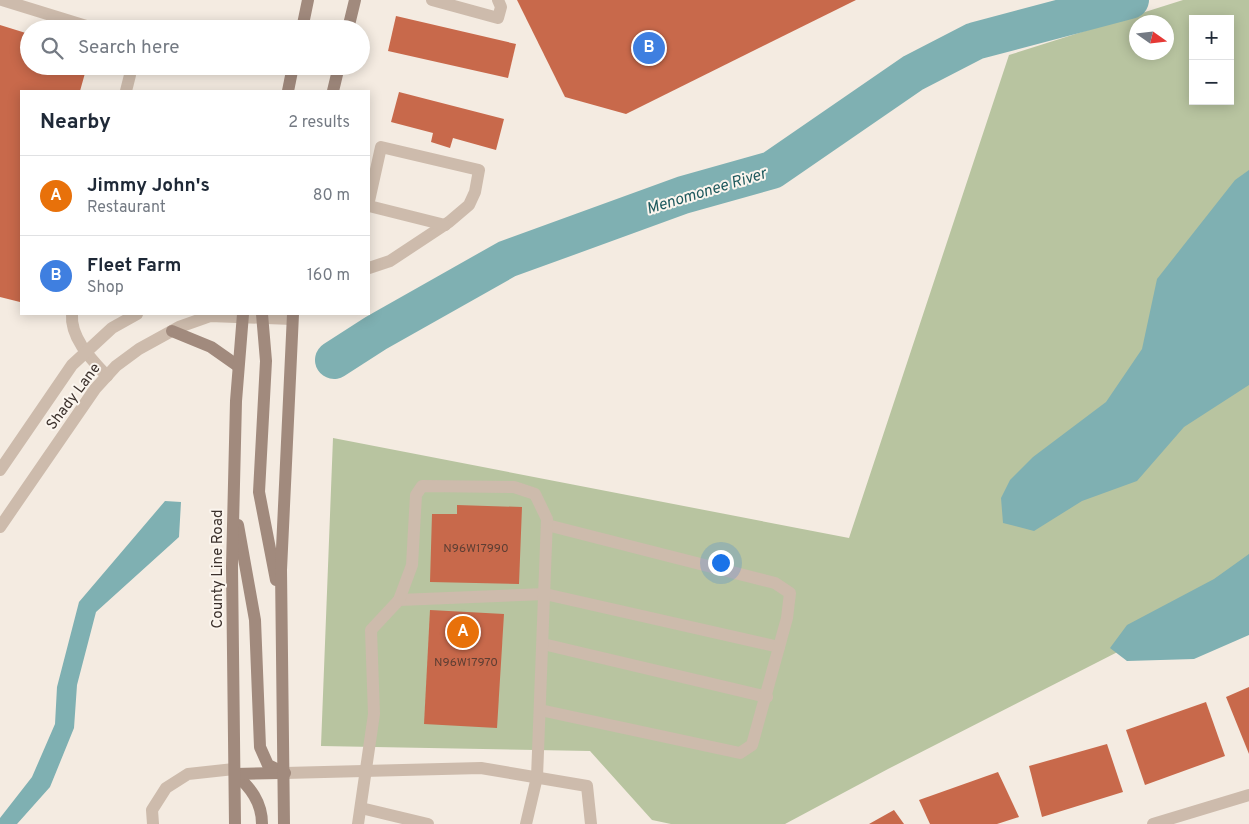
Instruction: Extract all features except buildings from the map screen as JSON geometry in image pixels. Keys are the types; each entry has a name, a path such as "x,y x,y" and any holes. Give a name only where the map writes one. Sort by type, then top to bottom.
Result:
{"main road":[{"path":"304,20 308,0"},
{"path":"350,20 355,0"},
{"path":"288,90 291,75"},
{"path":"333,90 337,75"},
{"path":"263,315 266,361 259,492 282,612"},
{"name":"County Line Road","path":"235,824 233,498 238,366 243,316"},
{"path":"284,824 285,773 281,570 292,316"},
{"path":"172,331 211,347 238,366"},
{"path":"233,498 255,620 260,747 268,766 285,773"},
{"path":"234,771 285,773"},
{"path":"234,771 248,785 256,798 262,816 262,824"}],"street":[{"path":"2,0 67,20"},
{"path":"432,0 498,18 501,7 498,0"},
{"path":"126,90 130,75"},
{"path":"370,197 381,147 479,170 475,192 469,205 444,225 390,261 370,268"},
{"path":"370,206 444,225"},
{"path":"72,315 72,320 85,352 107,376"},
{"name":"Shady Lane","path":"0,470 72,365 112,328 135,315"},
{"name":"Shady Lane","path":"0,527 95,390 107,376 139,349 172,331 210,316 292,316"},
{"path":"358,824 374,714 370,630 399,600 412,565 416,495 422,486 514,487 535,494 547,519 537,777 526,824"},
{"path":"540,710 740,753 752,746 767,697 787,618 790,593 775,583 547,525"},
{"path":"399,600 545,594 779,647"},
{"path":"543,644 767,697"},
{"path":"285,773 481,768 537,777 587,786 591,824"},
{"path":"153,824 152,810 166,788 188,774 234,771"},
{"path":"1153,824 1175,821 1249,795"},
{"path":"361,808 428,824"},
{"path":"380,812 394,824"}],"green space":[{"path":"1183,0 1249,0 1249,576 1198,611 888,769 785,824 671,824 652,820 590,751 321,746 333,438 849,538 1009,55 1129,17 1129,60 1174,60 1174,15 1136,15"}],"water":[{"path":"1249,170 1249,385 1184,427 1137,481 1082,501 1034,531 1003,523 1001,498 1010,480 1033,457 1106,402 1142,349 1157,279 1235,180"},
{"path":"165,501 181,502 179,537 96,612 77,685 74,728 50,787 17,824 0,824 0,818 32,777 55,724 57,687 79,602"},
{"path":"1249,554 1249,635 1194,659 1127,661 1110,648 1127,625 1214,579"}],"waterway":[{"name":"Menomonee River","path":"334,360 376,333 507,259 683,195 772,170 913,73 975,41 1130,0"}],"place":[{"name":"Fleet Farm","path":"649,48"},
{"name":"Jimmy John's","path":"463,632"}]}
